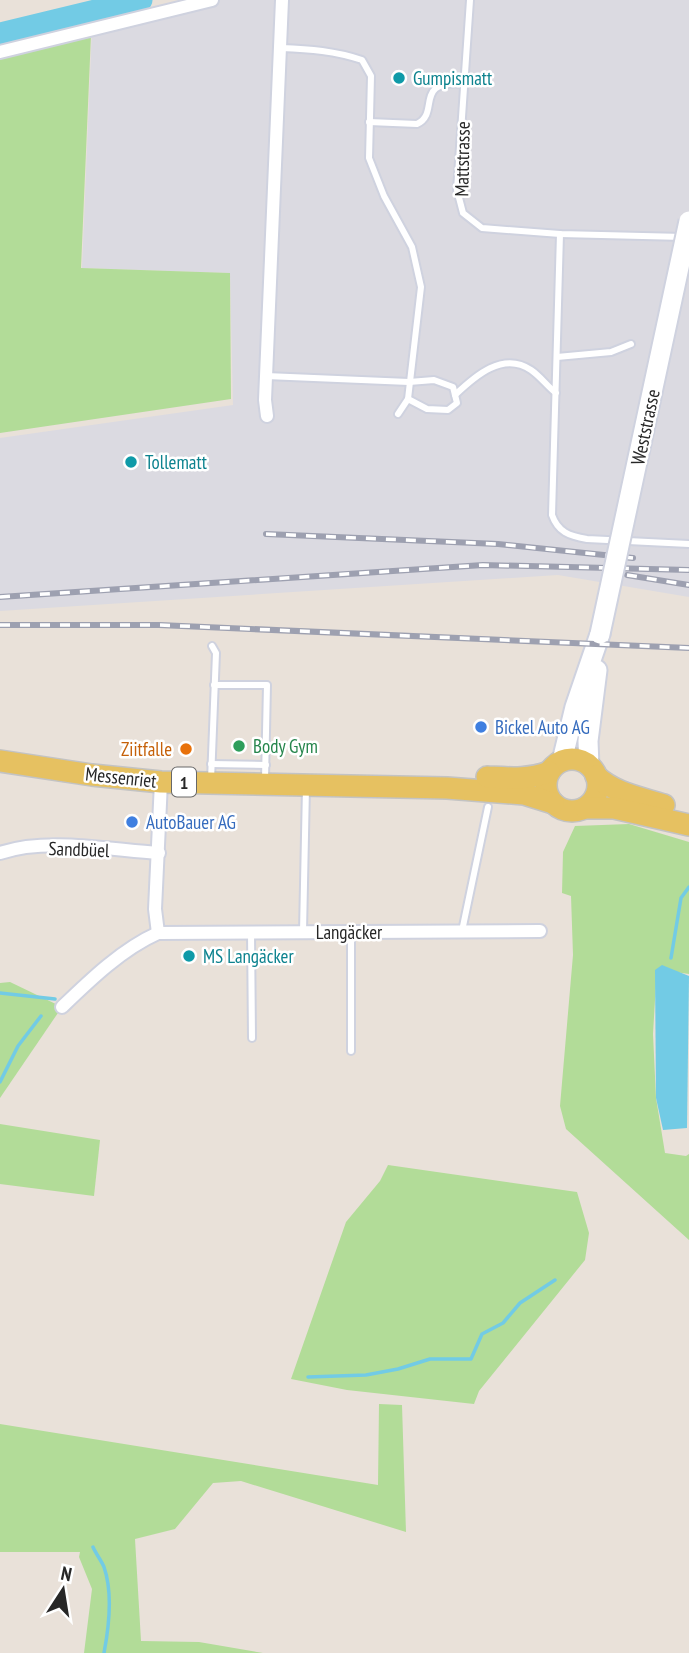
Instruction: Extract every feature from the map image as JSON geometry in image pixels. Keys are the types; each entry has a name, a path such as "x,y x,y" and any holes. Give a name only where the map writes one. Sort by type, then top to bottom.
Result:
{"main road":[{"name":"Weststrasse","path":"593,771 588,741 600,634 689,220"},
{"name":"Weststrasse","path":"556,766 600,634"},
{"name":"Messenriet","path":"440,783 474,776 535,778 556,766 576,760 593,771"},
{"name":"Messenriet","path":"0,761 162,782 211,774 265,775 306,785 440,783 524,794 571,812 585,808 614,808 689,825"},
{"path":"552,803 545,787 556,766"},
{"path":"585,808 595,798 598,783 593,771"},
{"path":"593,771 607,787 617,792 689,813"}],"street":[{"path":"0,52 212,0"},
{"path":"267,416 266,376 282,0"},
{"path":"62,1007 141,941 158,933 155,909 162,782"},
{"name":"Sandbüel","path":"0,853 20,848 57,847 159,853"},
{"name":"Langäcker","path":"158,933 540,931"}],"lane":[{"name":"Mattstrasse","path":"470,0 457,190 463,213 482,228 560,234 689,237"},
{"path":"281,48 324,50 362,60 370,76 369,158 384,196 412,247 421,287 408,399 398,414"},
{"path":"369,122 417,124 422,122 426,115 430,97 438,85 447,82 465,84"},
{"path":"560,234 552,514 561,531 572,537 689,544"},
{"path":"556,357 611,352 631,344"},
{"path":"455,395 484,370 510,362 530,369 556,393"},
{"path":"266,376 409,382 434,380 453,387 457,403 448,410 427,408 408,399"},
{"path":"211,774 216,653 212,646"},
{"path":"214,685 267,685 265,775"},
{"path":"303,932 306,785"},
{"path":"462,932 488,807"},
{"path":"251,932 252,1038"},
{"path":"351,932 351,1051"}],"shaded area":[{"path":"212,0 689,0 689,597 558,575 0,611 0,438 233,405 230,273 82,268 92,29"}],"green space":[{"path":"91,35 81,268 230,273 231,399 0,433 0,58"},
{"path":"629,824 689,842 689,974 675,972 656,983 653,1034 656,1098 665,1153 686,1156 689,1154 689,1240 566,1129 560,1106 573,955 571,896 562,893 563,852 575,826"},
{"path":"10,982 62,1007 0,1098 0,983"},
{"path":"0,1124 100,1140 94,1196 0,1184"},
{"path":"388,1165 577,1192 589,1233 585,1260 479,1391 474,1404 347,1390 291,1379 346,1222 380,1181"},
{"path":"379,1404 402,1405 406,1532 241,1481 213,1483 175,1529 135,1539 141,1641 199,1642 263,1653 84,1653 92,1589 79,1557 80,1552 0,1552 0,1424 378,1485"}],"water":[{"path":"662,965 689,976 687,1128 663,1130 656,1098 655,970"}],"waterway":[{"path":"0,34 141,0"},
{"path":"671,958 681,898 689,887"},
{"path":"0,993 55,999"},
{"path":"0,1082 18,1046 41,1016"},
{"path":"308,1377 366,1375 430,1359 471,1359 482,1334 503,1323 520,1303 555,1280"},
{"path":"93,1547 107,1577 109,1621 104,1653"}],"railway":[{"path":"266,534 498,544 633,558"},
{"path":"0,597 483,565 689,570"},
{"path":"627,575 689,585"},
{"path":"0,625 159,625 689,648"}],"place":[{"name":"Gumpismatt","path":"399,78"},
{"name":"Tollematt","path":"131,462"},
{"name":"Bickel Auto AG","path":"481,727"},
{"name":"Body Gym","path":"239,746"},
{"name":"Ziitfalle","path":"186,749"},
{"name":"AutoBauer AG","path":"132,822"},
{"name":"MS Langäcker","path":"189,956"}]}
